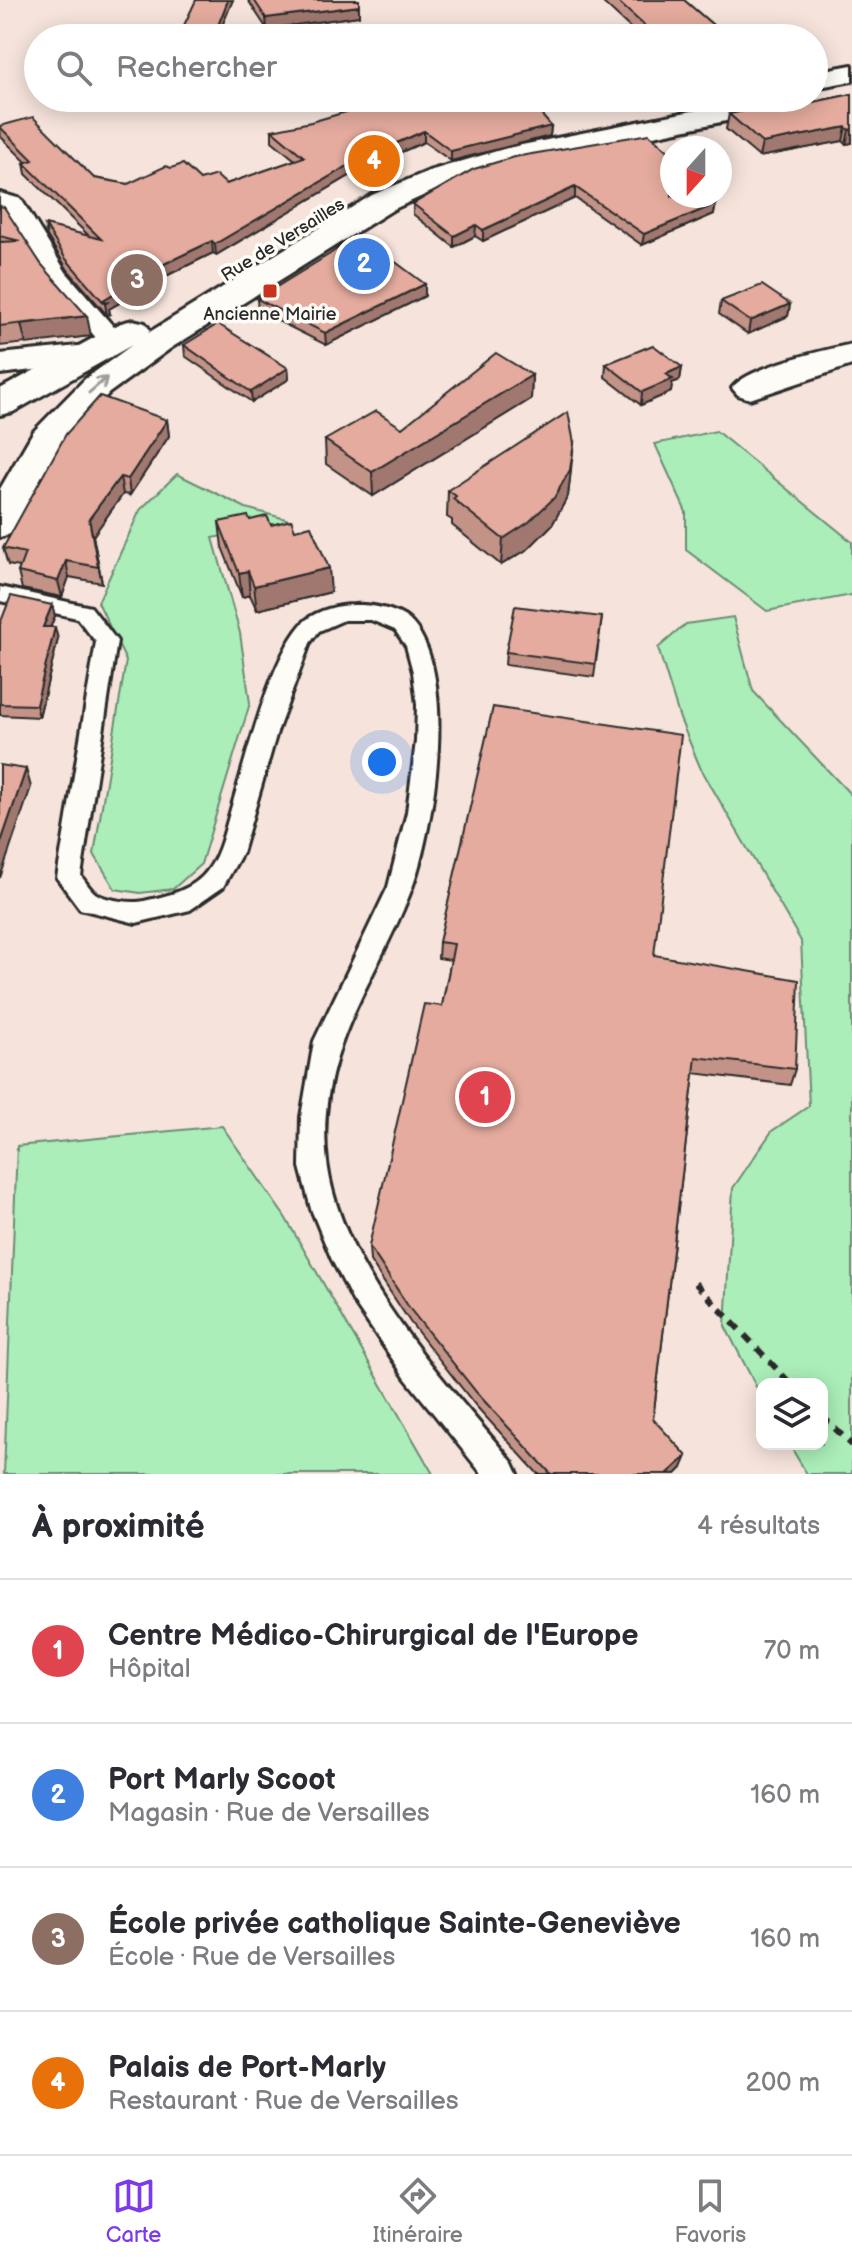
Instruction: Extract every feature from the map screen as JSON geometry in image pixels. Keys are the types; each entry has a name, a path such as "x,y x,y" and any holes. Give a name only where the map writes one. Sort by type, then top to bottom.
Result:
{"main road":[{"path":"828,77 852,73"},
{"path":"828,92 852,87"},
{"name":"Rue de Versailles","path":"0,404 100,348 364,190 400,174 496,144 657,112"},
{"name":"Rue de Versailles","path":"0,524 46,440 97,386 159,341 363,213 440,177 536,151 730,112"},
{"path":"0,364 100,348"},
{"path":"750,388 852,354"},
{"path":"0,404 37,424 46,440"}],"street":[{"path":"0,200 13,204 41,255 86,316 100,348"}],"lane":[{"path":"0,594 84,612 107,641 69,878 89,902 136,913 181,903 215,880 230,853 291,656 311,627 341,612 370,612 402,624 417,645 429,715 425,774 410,852 407,867 388,910 330,1031 315,1106 314,1165 337,1244 408,1358 502,1474"}],"path":[{"path":"695,1283 785,1378"},
{"path":"828,1422 852,1445"}],"green space":[{"path":"716,431 852,542 852,595 767,611 686,550 686,512 655,444"},
{"path":"177,474 246,508 293,521 213,538 240,633 250,703 201,864 173,889 140,893 115,889 94,854 126,661 98,602 140,510"},
{"path":"733,617 753,691 852,796 852,1474 807,1474 793,1450 828,1450 828,1378 756,1378 756,1386 725,1326 733,1188 772,1131 809,1106 801,941 700,767 680,719 658,648 686,624"},
{"path":"222,1126 285,1217 433,1474 4,1474 17,1146"}],"building":[{"path":"196,0 228,0 219,24 185,24"},
{"path":"254,0 359,0 359,6 266,18"},
{"path":"616,0 684,0 712,24 643,24"},
{"path":"852,94 852,129 846,127 762,143 729,114 828,112 828,99"},
{"path":"346,112 539,112 551,126 451,151 424,131 358,160 215,244 212,241 166,263 103,300 108,302 105,304 66,259 45,225 101,239 24,163 33,160 0,127 33,117 94,178 128,184 166,166 171,168 183,164 200,180 216,175 226,184 304,157 272,130"},
{"path":"649,134 660,144 660,208 706,208 644,234 575,187 483,230 476,225 454,236 413,204 474,169 514,157"},
{"path":"0,206 4,207 41,264 87,316 0,326 0,242 20,241 0,236"},
{"path":"355,236 370,248 374,246 425,284 325,333 257,299 330,254"},
{"path":"762,285 790,304 750,321 721,301"},
{"path":"218,324 288,368 251,392 184,345"},
{"path":"653,345 682,367 666,374 673,379 642,392 606,364"},
{"path":"496,353 532,375 372,472 325,440 376,411 402,428"},
{"path":"100,396 167,420 128,479 120,477 89,519 98,567 66,561 58,581 18,572 25,553 3,548 66,434"},
{"path":"568,412 574,443 570,470 554,498 529,522 503,539 453,499 456,496 448,490"},
{"path":"248,516 250,520 267,516 271,525 291,520 295,530 311,526 329,568 254,586 248,571 239,573 219,522"},
{"path":"11,596 52,605 43,627 55,627 36,705 0,704 0,624"},
{"path":"515,606 602,617 595,664 506,652"},
{"path":"493,707 681,735 654,955 799,980 795,1069 696,1057 653,1419 687,1456 667,1474 551,1474 477,1393 410,1309 369,1246 424,1004 442,1006 454,944 439,942"},
{"path":"0,765 26,769 0,845"}],"place":[{"name":"Palais de Port-Marly","path":"374,161"},
{"name":"Port Marly Scoot","path":"364,264"},
{"name":"École privée catholique Sainte-Geneviève","path":"137,280"},
{"name":"Ancienne Mairie","path":"270,291"},
{"name":"Centre Médico-Chirurgical de l'Europe","path":"485,1097"}]}
